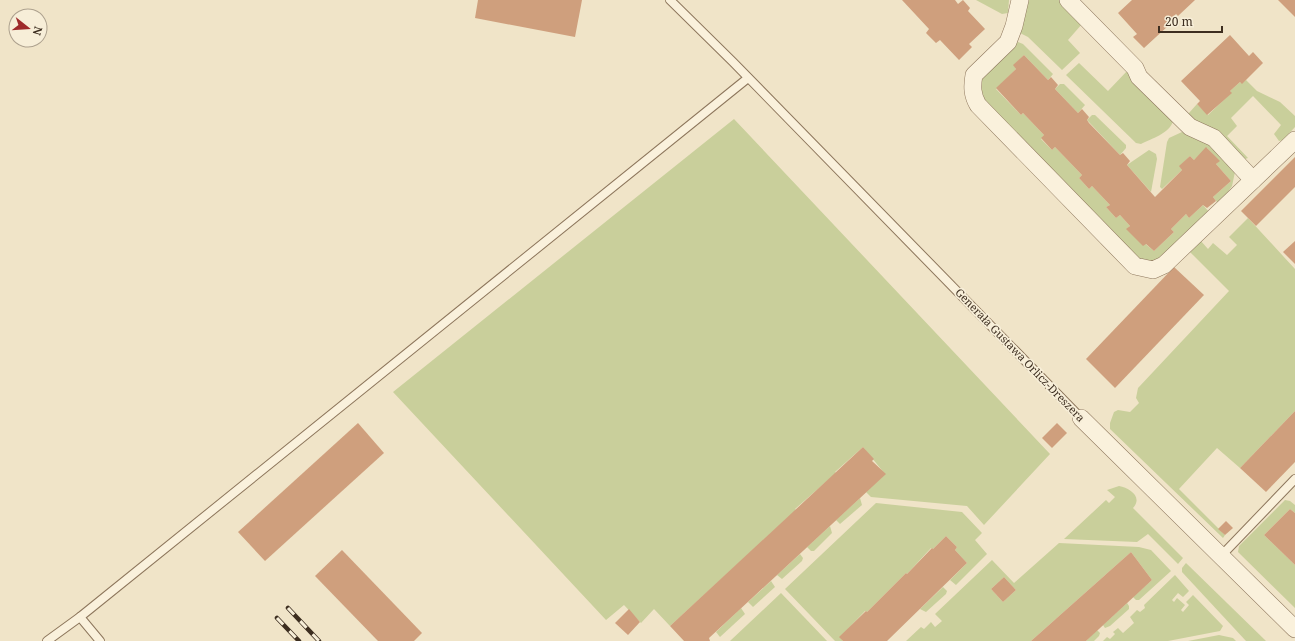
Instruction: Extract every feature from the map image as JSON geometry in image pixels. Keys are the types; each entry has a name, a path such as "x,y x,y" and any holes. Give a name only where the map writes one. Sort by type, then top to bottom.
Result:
{"street":[{"path":"1020,0 1014,26 1008,42 974,75 972,92 974,99 978,105 1134,266 1153,270 1164,265 1295,140"},
{"path":"1068,0 1135,68 1139,77 1190,127 1214,138 1253,180"},
{"name":"Generała Gustawa Orlicz-Dreszera","path":"1081,418 1295,629"}],"lane":[{"name":"Generała Gustawa Orlicz-Dreszera","path":"670,0 1081,418"},
{"path":"47,641 80,617 748,78"},
{"path":"1221,556 1295,479"},
{"path":"80,617 100,641"}],"green space":[{"path":"976,0 1009,0 1008,13 1002,14"},
{"path":"1027,0 1059,0 1082,24 1068,40 1080,53 1062,70 1028,37 1020,33 1021,12"},
{"path":"1018,42 1023,44 1053,74 1048,80 1024,55 1014,65 1016,69 996,89 1021,115 1023,113 1044,135 1041,139 1052,150 1055,147 1082,175 1079,178 1089,189 1092,186 1110,205 1106,207 1116,218 1120,215 1130,226 1127,229 1154,251 1174,232 1171,229 1186,214 1189,218 1203,205 1209,212 1162,259 1153,263 1140,263 983,100 980,94 982,77"},
{"path":"1079,63 1108,91 1128,70 1173,121 1171,125 1168,129 1155,138 1141,144 1136,143 1066,75"},
{"path":"1246,80 1257,91 1280,102 1295,116 1295,127 1283,140 1279,141 1274,134 1281,125 1253,96 1231,118 1237,126 1227,136 1248,158 1245,159 1188,117 1189,113 1197,104 1208,115 1231,93 1230,91 1240,82 1242,83"},
{"path":"1060,84 1064,84 1085,105 1078,113 1055,89"},
{"path":"1092,115 1095,115 1126,145 1126,148 1120,155 1087,120"},
{"path":"734,119 1050,454 984,525 967,506 871,497 866,492 885,474 863,447 670,626 654,609 641,623 624,605 606,620 393,392"},
{"path":"1182,132 1197,140 1206,141 1235,172 1232,186 1221,202 1217,202 1213,197 1231,181 1216,164 1219,161 1207,148 1194,160 1190,156 1180,166 1182,170 1162,189 1160,187 1167,142 1169,138"},
{"path":"1149,150 1156,154 1157,159 1151,192 1127,165"},
{"path":"1248,218 1295,269 1295,411 1240,468 1217,448 1179,489 1225,535 1223,538 1110,429 1110,423 1114,412 1118,410 1130,412 1139,403 1136,398 1138,388 1229,291 1189,251 1200,240 1208,249 1213,243 1227,255 1237,245 1229,237"},
{"path":"1119,486 1131,491 1134,494 1137,500 1133,508 1183,558 1178,564 1148,534 1137,542 1064,539 1106,500 1109,503 1115,497 1107,490"},
{"path":"860,498 862,505 840,524 836,520"},
{"path":"1285,500 1290,501 1295,505 1295,513 1290,509 1264,535 1295,565 1295,608 1238,552 1239,546"},
{"path":"876,503 962,512 982,533 975,540 987,554 956,585 950,580 967,563 955,550 957,547 946,536 933,549 931,548 907,574 906,573 867,612 865,611 840,637 843,641 835,641 785,589"},
{"path":"830,526 832,533 814,551 811,551 807,547"},
{"path":"1059,543 1139,547 1151,550 1171,571 1139,600 1136,600 1133,597 1152,580 1131,552 1031,641 906,641 921,627 924,629 931,622 935,627 942,621 935,614 992,560 1014,583","holes":["1004,577 1016,590 1003,602 991,589"]},
{"path":"800,554 803,558 802,561 782,579 777,575"},
{"path":"1186,563 1266,641 1246,641 1182,572 1182,568"},
{"path":"1175,575 1189,591 1183,597 1178,593 1172,600 1174,602 1177,598 1185,605 1181,610 1183,612 1189,605 1186,602 1193,595 1223,626 1220,631 1168,641 1103,641 1107,637 1110,639 1115,634 1113,632 1118,628 1123,633 1134,623 1130,617 1137,610 1140,612 1145,608 1144,605"},
{"path":"771,581 775,587 753,607 748,602"},
{"path":"943,587 947,591 946,594 926,612 920,609"},
{"path":"781,593 827,641 730,641"},
{"path":"1127,603 1129,609 1110,626 1105,628 1103,625"},
{"path":"741,608 745,614 720,637 716,632"},
{"path":"1097,630 1100,633 1094,641 1086,641"},
{"path":"1219,635 1233,638 1236,641 1188,641"}],"building":[{"path":"478,0 582,0 575,37 475,18"},
{"path":"902,0 955,0 958,4 963,0 970,8 968,11 985,29 969,44 972,47 959,60 940,40 936,43 926,33 929,29"},
{"path":"1132,0 1195,0 1178,16 1176,14 1166,24 1168,26 1144,48 1133,37 1137,34 1118,13"},
{"path":"1278,0 1295,0 1295,17"},
{"path":"1230,35 1249,56 1253,52 1263,63 1242,84 1240,82 1230,91 1232,93 1207,115 1197,104 1200,101 1181,81"},
{"path":"1024,55 1048,80 1051,77 1058,85 1055,89 1078,113 1082,109 1089,117 1087,120 1089,123 1120,155 1123,153 1130,161 1127,165 1155,197 1182,170 1179,166 1190,156 1194,160 1206,147 1220,161 1216,164 1231,181 1213,197 1216,201 1207,208 1203,205 1189,218 1186,214 1171,229 1174,232 1154,251 1146,244 1143,246 1126,229 1130,226 1120,215 1116,218 1106,207 1110,205 1092,186 1089,189 1079,178 1082,175 1055,147 1052,150 1041,138 1044,135 1023,113 1021,115 996,88 1016,69 1013,65"},
{"path":"1295,157 1295,187 1256,226 1241,211"},
{"path":"1295,241 1295,264 1283,252"},
{"path":"1174,267 1204,295 1115,388 1086,359"},
{"path":"1295,411 1295,462 1266,492 1240,468"},
{"path":"358,423 384,453 265,561 238,532"},
{"path":"1057,423 1067,433 1052,448 1042,438"},
{"path":"863,447 874,459 872,461 886,474 709,638 710,641 684,641 670,626"},
{"path":"1290,509 1295,513 1295,565 1264,535"},
{"path":"1226,521 1233,528 1225,535 1218,529"},
{"path":"946,536 957,547 955,550 967,563 887,641 843,641 839,637 866,611 867,612"},
{"path":"342,550 422,633 414,641 378,641 315,576"},
{"path":"1131,552 1152,580 1086,641 1031,641"},
{"path":"1004,577 1016,590 1003,602 991,589"},
{"path":"629,609 640,622 628,635 615,623"}],"railway":[{"path":"288,608 319,641"},
{"path":"277,618 299,641"}]}
